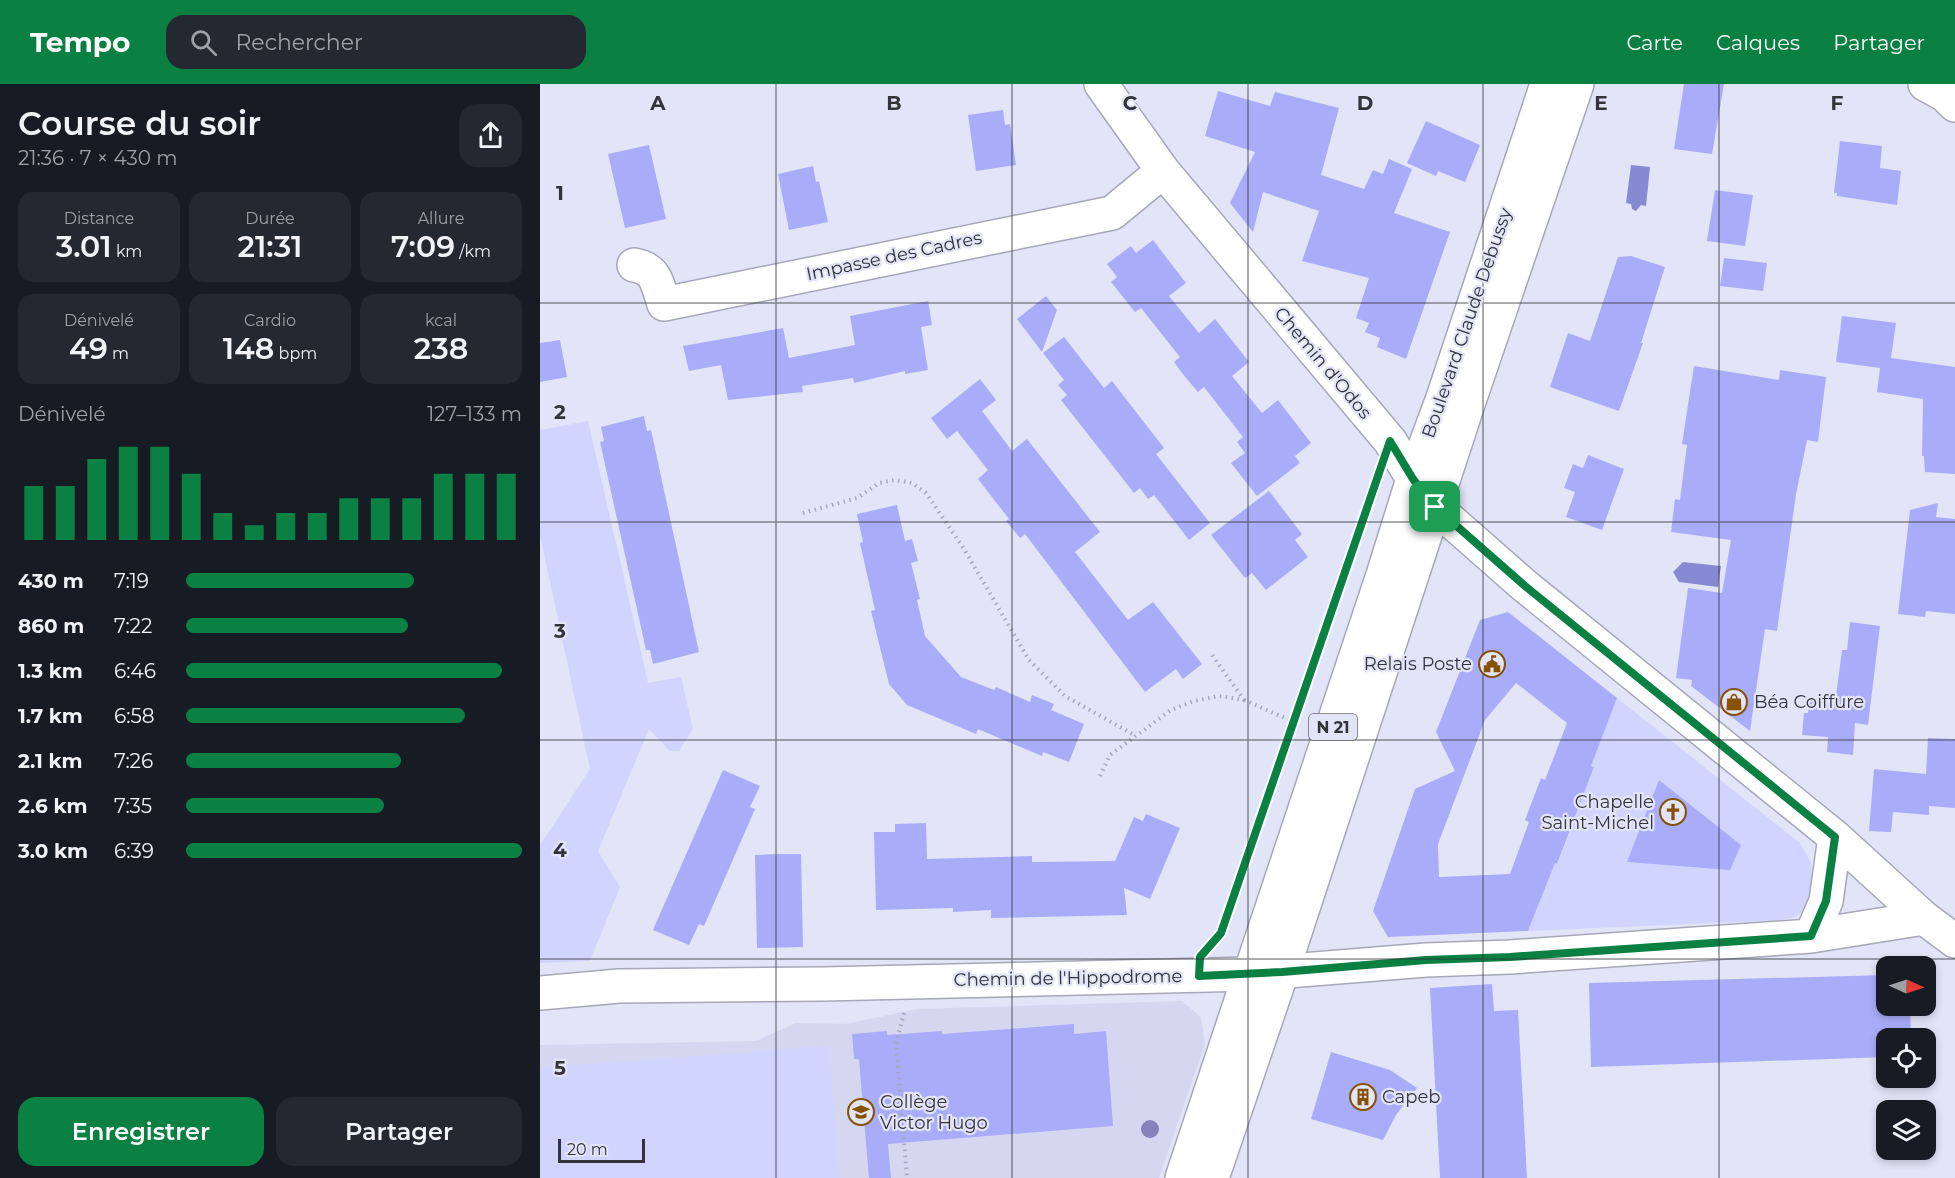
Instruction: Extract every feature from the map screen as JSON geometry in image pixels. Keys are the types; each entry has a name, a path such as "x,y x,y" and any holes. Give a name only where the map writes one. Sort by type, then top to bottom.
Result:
{"street":[{"name":"Chemin d'Odos","path":"1101,84 1163,171 1390,441 1413,479 1435,507 1525,586 1835,837 1924,918 1955,941"},
{"name":"Boulevard Claude Debussy","path":"1212,1178 1266,973 1383,575 1413,479 1444,394 1547,84"},
{"name":"Boulevard Claude Debussy","path":"1182,1178 1266,973 1435,507 1577,84"},
{"path":"1925,84 1945,95 1955,105"},
{"name":"Impasse des Cadres","path":"634,265 646,267 652,272 664,304 1112,213 1163,171"},
{"path":"1811,936 1826,901 1835,837"},
{"name":"Chemin de l'Hippodrome","path":"540,993 619,986 823,984 1266,973 1426,960 1510,957 1811,936 1924,918"}],"path":[{"path":"1199,976 1200,957 1221,933 1390,441"},
{"path":"803,513 857,498 879,483 895,480 912,483 926,493 964,549 1029,660 1065,696 1136,736"},
{"path":"1212,655 1244,700"},
{"path":"1100,776 1110,755 1170,710 1194,701 1218,696 1244,700 1294,722"},
{"path":"904,1012 897,1044 907,1178"}],"shaded area":[{"path":"588,421 648,683 681,677 693,729 679,751 670,751 649,729 598,851 620,887 590,961 540,963 540,845 590,769 540,535 540,430"},
{"path":"1617,698 1800,843 1811,863 1812,891 1806,908 1795,917 1780,920 1528,931 1555,863 1558,863 1594,767 1591,765"},
{"name":"Collège Victor Hugo","path":"1182,1001 1201,1017 1205,1044 1159,1178 540,1178 540,1045 756,1041 796,1023 845,1024 918,1009"},
{"path":"829,1046 839,1178 540,1178 540,1068"}],"water":[{"path":"1631,165 1650,167 1646,206 1641,205 1636,211 1632,209 1631,204 1626,203"},
{"path":"1683,562 1721,566 1718,587 1679,582 1673,572"}],"building":[{"path":"1684,84 1724,84 1712,154 1674,149"},
{"path":"1218,91 1270,106 1275,92 1339,108 1321,175 1364,189 1373,170 1383,174 1389,159 1412,169 1394,213 1450,232 1406,359 1377,347 1380,338 1365,332 1369,323 1356,318 1369,278 1302,261 1319,211 1263,192 1253,232 1230,203 1255,152 1205,136"},
{"path":"1003,110 1005,125 1010,124 1016,165 976,171 968,115"},
{"path":"1426,121 1480,145 1465,182 1438,171 1436,176 1407,163"},
{"path":"1840,141 1882,146 1880,168 1901,171 1897,205 1837,196 1837,193 1834,193"},
{"path":"649,145 666,219 625,228 608,154"},
{"path":"813,166 816,182 819,181 828,222 789,230 778,174"},
{"path":"1715,190 1753,195 1745,246 1707,241"},
{"path":"1153,240 1186,283 1169,296 1199,333 1215,319 1249,362 1232,376 1262,413 1278,400 1311,443 1295,456 1300,463 1257,496 1231,463 1245,453 1237,442 1243,437 1204,387 1198,392 1182,373 1174,362 1180,357 1141,308 1135,312 1111,282 1117,277 1107,264 1131,246 1136,253"},
{"path":"1631,256 1665,267 1641,343 1643,343 1619,411 1550,387 1568,333 1590,341 1618,257"},
{"path":"1724,258 1767,263 1763,291 1720,286"},
{"path":"1046,296 1057,310 1042,352 1017,319"},
{"path":"928,301 932,325 921,327 928,370 905,374 905,371 854,383 853,378 802,386 803,392 728,400 721,365 689,371 683,346 783,328 789,358 855,345 850,316"},
{"path":"1842,316 1896,323 1891,358 1955,367 1955,474 1925,472 1924,456 1922,456 1923,399 1877,392 1880,368 1836,362"},
{"path":"1064,337 1104,388 1112,381 1164,448 1156,454 1210,523 1189,540 1154,495 1148,499 1140,488 1134,493 1061,400 1067,395 1058,385 1064,380 1043,353"},
{"path":"560,340 567,377 540,382 540,343"},
{"path":"1694,366 1779,380 1780,370 1826,377 1818,442 1807,440 1796,494 1777,631 1765,629 1750,731 1691,686 1692,680 1676,678 1688,588 1722,593 1731,540 1671,532 1675,499 1680,500 1687,445 1682,444"},
{"path":"980,379 996,400 982,411 1012,451 1027,439 1100,532 1075,552 1128,620 1153,602 1202,664 1183,679 1176,669 1145,692 1025,534 1020,538 1006,521 1009,519 978,479 988,470 957,431 947,439 931,418"},
{"path":"644,416 647,431 651,430 699,652 653,664 650,650 646,650 600,442 604,441 601,427"},
{"path":"1588,455 1624,469 1602,530 1566,517 1575,492 1564,488 1573,464 1583,468"},
{"path":"1269,491 1302,534 1295,540 1308,557 1266,590 1252,573 1245,578 1211,535"},
{"path":"1938,503 1936,517 1955,519 1955,614 1926,611 1925,617 1898,614 1910,510"},
{"path":"897,505 905,541 912,539 918,561 911,563 920,599 917,600 925,636 961,677 994,690 996,687 1030,702 1032,695 1054,704 1051,710 1084,724 1069,762 1043,752 1042,756 978,729 976,734 907,705 889,684 871,611 875,610 860,543 863,542 857,514"},
{"path":"1508,612 1617,698 1591,766 1594,767 1557,864 1555,863 1528,931 1388,937 1373,911 1415,789 1455,771 1436,732 1480,620","holes":["1516,683 1567,723 1545,780 1541,778 1525,820 1529,822 1510,874 1439,877 1438,844 1485,720"]},
{"path":"1850,622 1880,626 1868,725 1855,723 1853,755 1827,752 1828,737 1802,735 1804,713 1808,713 1809,701 1835,704 1842,650 1847,650"},
{"path":"1928,738 1955,739 1955,808 1929,806 1929,815 1893,812 1891,832 1869,831 1874,769 1926,774"},
{"path":"723,770 760,786 750,807 755,809 704,926 699,924 689,945 653,930"},
{"name":"Chapelle Saint-Michel","path":"1659,780 1741,845 1730,870 1627,862"},
{"path":"1146,814 1180,828 1150,899 1124,888 1127,915 991,918 991,910 953,912 953,908 876,910 874,832 895,832 895,824 926,823 927,859 1032,856 1032,862 1115,861 1134,817 1143,821"},
{"path":"801,854 803,947 757,948 755,855"},
{"path":"1876,975 1876,1016 1910,1016 1911,1028 1876,1028 1876,1057 1591,1067 1589,983"},
{"path":"1492,984 1494,1011 1518,1010 1527,1178 1440,1178 1430,988"},
{"path":"1074,1024 1074,1034 1106,1031 1113,1126 888,1144 891,1178 869,1178 859,1059 854,1059 852,1034 887,1031 887,1035 942,1031 942,1034"},
{"name":"Capeb","path":"1331,1052 1390,1070 1417,1088 1396,1115 1383,1140 1311,1119"}],"place":[{"name":"Relais Poste","path":"1492,664"},
{"name":"Béa Coiffure","path":"1734,702"},
{"name":"Chapelle Saint-Michel","path":"1673,812"},
{"name":"Capeb","path":"1363,1097"},
{"name":"Collège Victor Hugo","path":"861,1112"}],"route":[{"path":"1390,441 1413,479 1435,507 1525,586 1835,837 1826,901 1811,936 1199,976 1200,957 1221,933 1390,441"}]}
